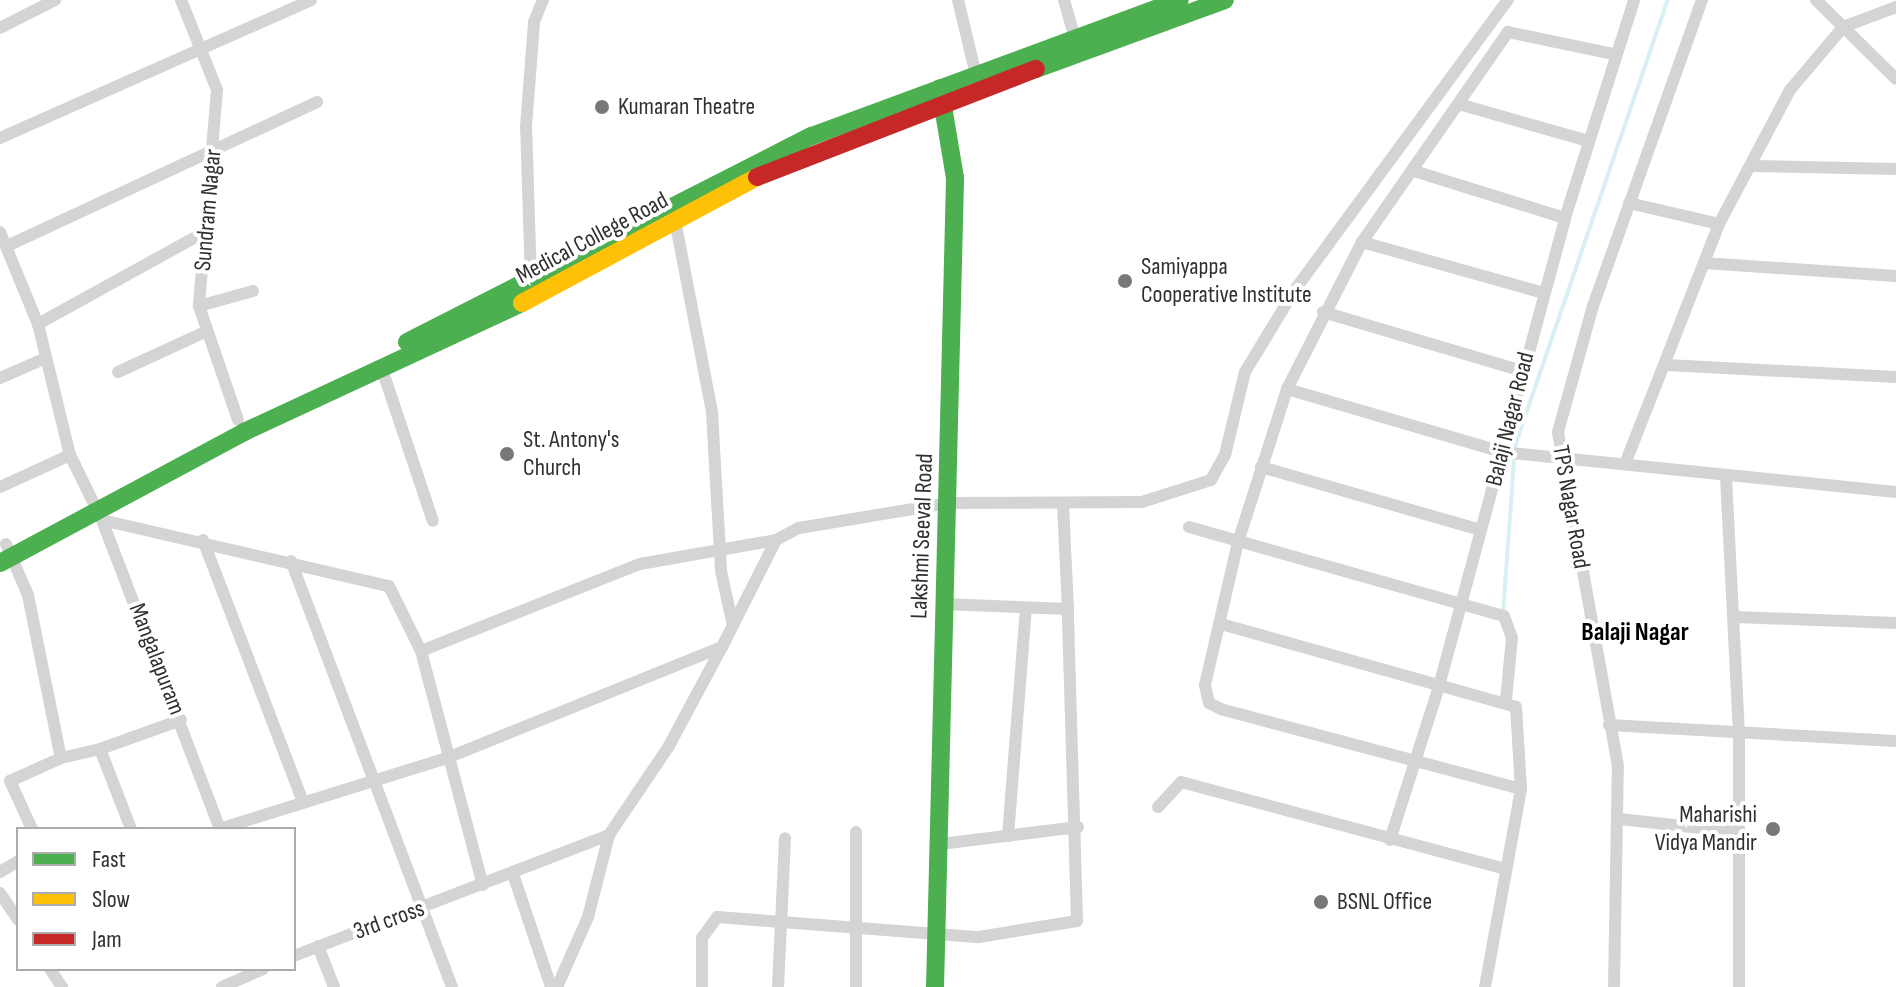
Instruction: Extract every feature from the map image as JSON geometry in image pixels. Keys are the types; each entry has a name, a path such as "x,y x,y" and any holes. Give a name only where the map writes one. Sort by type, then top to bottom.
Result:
{"main road":[{"name":"Medical College Road","path":"944,97 976,75 1074,36 1180,0"},
{"name":"Medical College Road","path":"5,552 382,369 815,142 1199,4 1225,0"},
{"name":"Lakshmi Seeval Road","path":"935,987 955,178 944,97"},
{"name":"Medical College Road","path":"95,509 238,420 533,289 675,220 815,142"}],"street":[{"path":"0,28 55,0"},
{"name":"Sundram Nagar","path":"181,0 217,90 199,306 205,332 238,420"},
{"path":"0,138 202,52 311,0"},
{"path":"533,289 526,127 534,22 543,0"},
{"path":"958,0 976,75"},
{"path":"1064,0 1074,36"},
{"path":"421,651 550,594 720,547 776,540 818,522 948,503 1142,502 1211,480 1225,455 1245,372 1294,291 1508,0"},
{"name":"Balaji Nagar Road","path":"1390,840 1418,763 1481,530 1506,452 1522,371 1565,218 1613,54 1634,0"},
{"name":"TPS Nagar Road","path":"1614,987 1620,819 1609,725 1558,455 1565,404 1629,203 1702,0"},
{"path":"1816,0 1896,79"},
{"path":"1625,464 1667,365 1719,224 1790,90 1843,27 1896,7"},
{"path":"1521,789 1209,703 1205,685 1238,542 1287,389 1323,312 1362,242 1462,105 1508,32 1613,54"},
{"path":"7,246 214,146 317,102"},
{"path":"1462,105 1588,141"},
{"path":"1751,166 1896,169"},
{"path":"1414,171 1565,218"},
{"path":"1629,203 1719,224"},
{"path":"675,220 712,413 720,547 733,626"},
{"path":"0,232 38,324 70,455 95,509 203,540 389,586 421,651 483,885"},
{"path":"38,324 205,232"},
{"path":"1362,242 1544,293"},
{"path":"1704,263 1896,276"},
{"path":"199,306 253,291"},
{"path":"1323,312 1522,371"},
{"path":"118,372 205,332"},
{"path":"0,378 46,358"},
{"path":"1667,365 1896,377"},
{"path":"382,369 433,521"},
{"path":"1287,389 1506,452 1558,455 1726,477 1896,492"},
{"path":"0,487 70,455"},
{"path":"1261,467 1481,530"},
{"path":"1726,477 1739,734 1736,832 1739,987"},
{"path":"702,987 707,926 717,917 935,935 1045,931 1077,921 1078,827 1063,504"},
{"name":"Mangalapuram","path":"95,509 181,720 219,826"},
{"path":"1189,527 1504,616 1512,638 1506,700"},
{"path":"203,540 302,799"},
{"path":"554,987 588,917 609,835 722,647 776,540"},
{"path":"5,552 28,595 61,758"},
{"path":"291,561 368,780 452,987"},
{"path":"943,604 1068,609"},
{"path":"1008,836 1026,608"},
{"path":"1735,617 1896,623"},
{"path":"1221,624 1439,686 1506,700 1521,720 1521,789 1485,987"},
{"path":"219,826 447,758 722,647"},
{"path":"31,827 5,783 61,758 100,749 181,720"},
{"path":"1609,725 1896,741"},
{"path":"100,749 130,827"},
{"path":"1158,807 1181,782 1506,869"},
{"path":"1620,819 1736,832"},
{"path":"940,844 1078,827"},
{"path":"856,832 856,987"},
{"name":"3rd cross","path":"296,955 609,835"},
{"path":"778,987 785,838"},
{"path":"513,874 554,987"},
{"path":"0,893 16,917"},
{"path":"318,946 334,987"},
{"path":"222,987 258,971"}],"waterway":[{"path":"1503,614 1515,446 1668,0"}],"traffic: fast":[{"path":"407,342 812,136 1180,0"},
{"path":"1036,69 1225,0"},
{"path":"935,987 955,178 940,88"},
{"path":"0,563 244,432 522,303"}],"traffic: slow":[{"path":"522,303 757,177"}],"traffic: jam":[{"path":"757,177 1036,69"}],"place":[{"name":"Kumaran Theatre","path":"602,107"},
{"name":"Samiyappa Cooperative Institute","path":"1125,281"},
{"name":"St. Antony's Church","path":"507,454"},
{"name":"Maharishi Vidya Mandir","path":"1773,829"},
{"name":"BSNL Office","path":"1321,902"}],"district":[{"name":"Balaji Nagar","path":"1635,633"}]}
